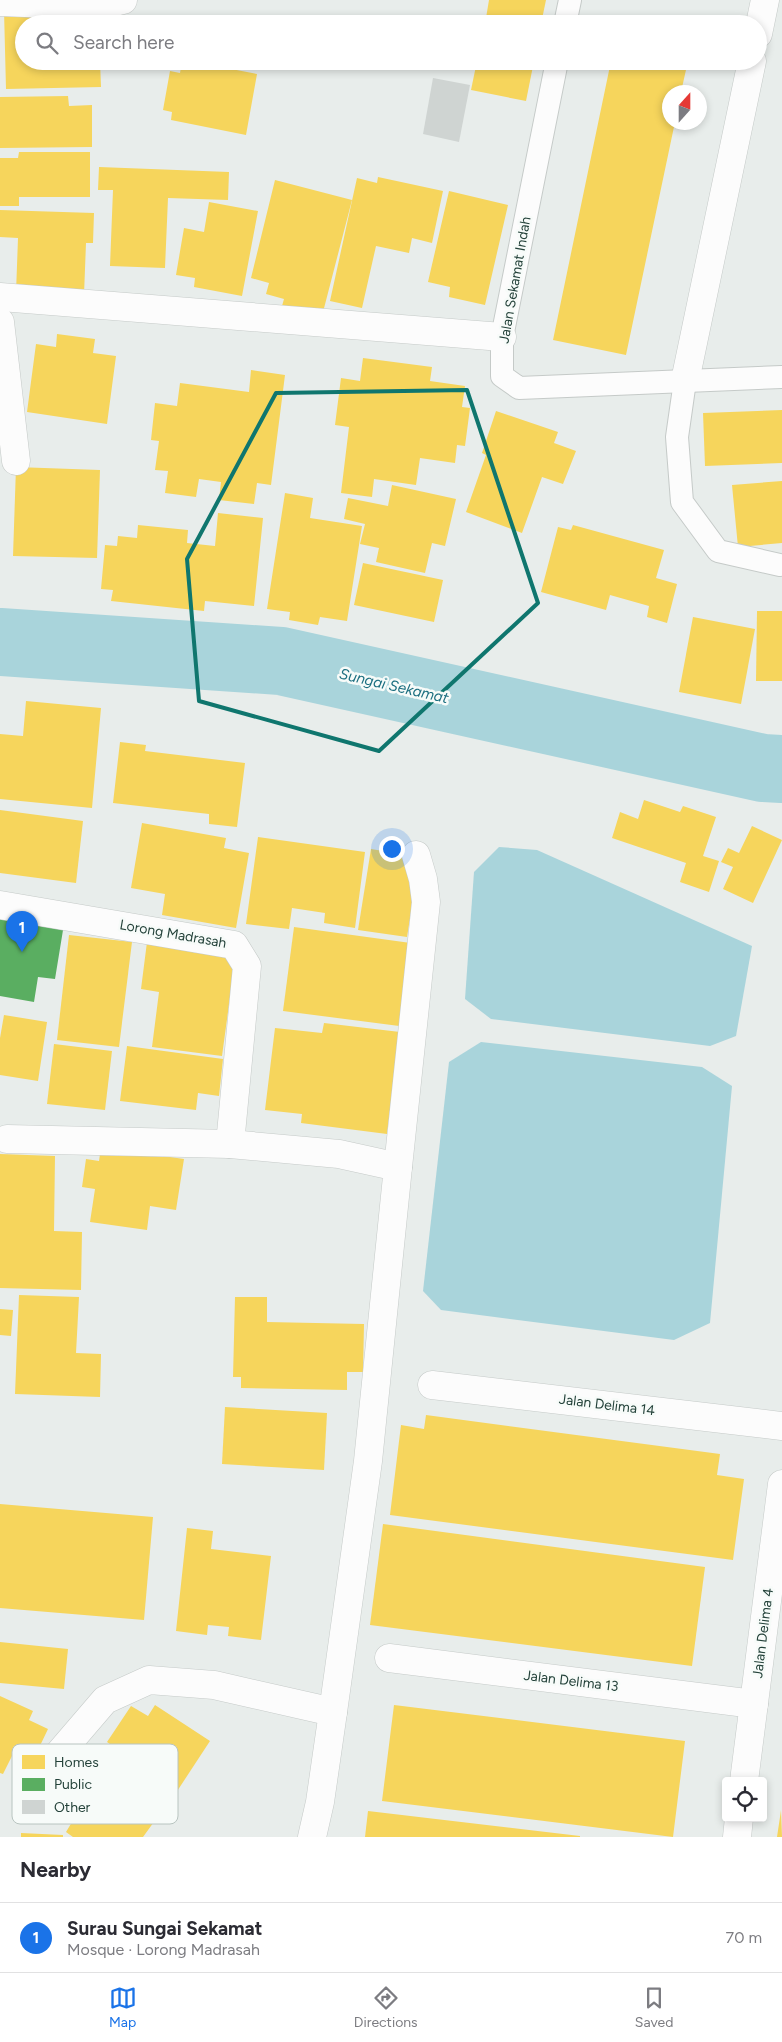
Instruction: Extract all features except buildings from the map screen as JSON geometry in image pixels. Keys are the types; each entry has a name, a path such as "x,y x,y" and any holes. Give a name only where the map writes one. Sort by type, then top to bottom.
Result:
{"street":[{"path":"0,2 99,6 123,0"},
{"path":"762,15 766,0"},
{"path":"685,381 750,70"},
{"path":"0,297 502,337"},
{"path":"0,322 16,461"},
{"path":"312,1837 320,1802 368,1461 426,902 423,879 416,855"},
{"name":"Lorong Madrasah","path":"0,905 234,945 247,966 230,1144"},
{"path":"7,1139 230,1144 339,1154 398,1167"},
{"name":"Jalan Delima 14","path":"432,1385 782,1426"},
{"name":"Jalan Delima 4","path":"745,1777 782,1484"},
{"name":"Jalan Delima 13","path":"388,1658 754,1704"},
{"path":"67,1744 105,1700 150,1680 214,1685 333,1712"},
{"path":"737,1837 739,1822"}],"lane":[{"path":"567,15 570,0"},
{"name":"Jalan Sekamat Indah","path":"555,70 502,337 502,376 520,388 782,377"},
{"path":"685,381 677,437 682,502 718,551 780,565"}],"highlighted area":[{"path":"467,390 538,603 379,751 199,701 187,559 276,393"}],"water":[{"path":"499,847 537,850 752,946 736,1036 710,1046 491,1019 465,999 474,872"},
{"path":"481,1042 702,1067 732,1086 710,1323 674,1340 441,1310 423,1291 449,1062"}],"waterway":[{"name":"Sungai Sekamat","path":"0,642 281,661 763,768 782,769"}],"place":[{"name":"Surau Sungai Sekamat","path":"22,952"}]}
